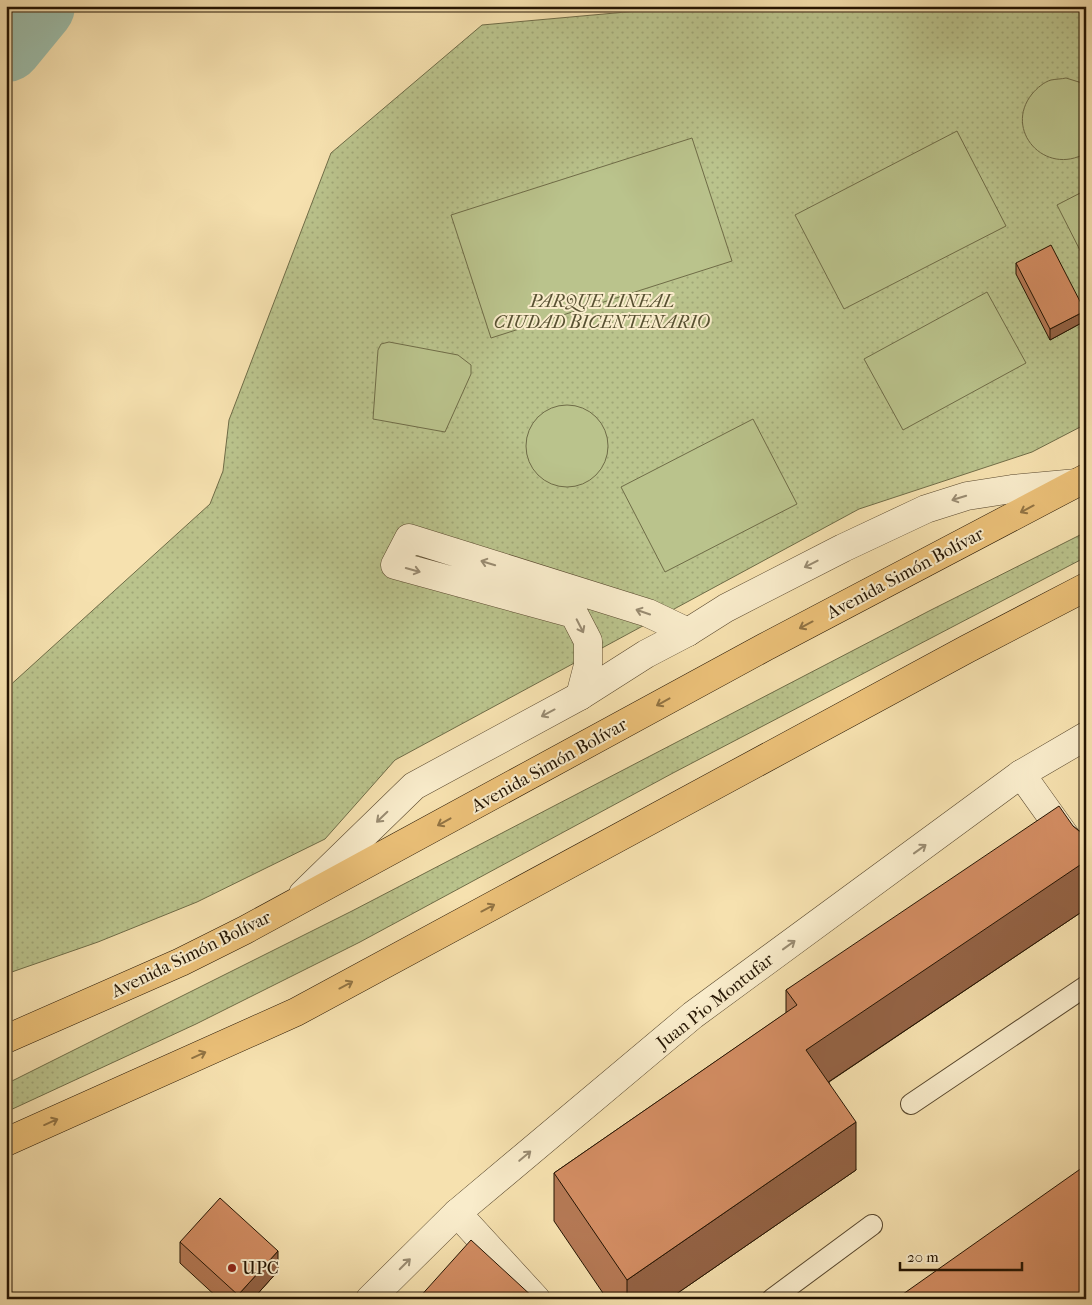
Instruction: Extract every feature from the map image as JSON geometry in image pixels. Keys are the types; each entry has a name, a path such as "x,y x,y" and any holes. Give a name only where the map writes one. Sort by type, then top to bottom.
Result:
{"highway":[{"name":"Avenida Simón Bolívar","path":"6,1039 181,962 292,905 765,647 1081,480"},
{"path":"6,1142 296,1012 1086,587"}],"street":[{"path":"292,905 414,786 580,696 646,654 688,632 726,608 843,548 926,509 967,496 1081,480"},
{"path":"580,696 588,665 588,642 574,614 395,565 409,538 648,613 688,632"},
{"name":"Juan Pio Montufar","path":"370,1299 457,1213 693,1015 1021,774 1086,736"},
{"path":"1021,774 1086,865"},
{"path":"457,1213 536,1299"}],"lane":[{"path":"911,1104 1086,986"},
{"path":"772,1299 872,1225"}],"green space":[{"name":"PARQUE LINEAL CIUDAD BICENTENARIO","path":"693,6 1086,6 1086,424 1032,452 859,509 395,760 325,839 197,902 98,942 6,974 6,689 210,504 223,471 229,420 331,153 482,25"},
{"path":"1066,78 1086,86 1086,153 1071,159 1056,159 1043,154 1033,146 1026,135 1022,122 1024,108 1036,90 1048,81"},
{"path":"957,131 1006,226 844,309 795,215"},
{"path":"692,138 732,261 491,338 451,215"},
{"path":"1086,190 1086,262 1057,205"},
{"path":"987,292 1026,363 903,430 864,359"},
{"path":"389,342 458,355 471,365 471,374 445,432 373,419 378,350 381,344"},
{"path":"567,405 583,408 596,417 605,430 608,446 605,462 596,475 583,484 567,487 551,484 538,475 529,462 526,446 529,430 538,417 551,408"},
{"path":"753,419 797,504 665,572 621,487"},
{"path":"1086,532 1086,557 673,773 360,942 196,1024 6,1112 6,1084 352,911 929,611"}],"building":[{"path":"1051,245 1085,311 1050,329 1016,263"},
{"path":"1059,806 1073,826 1079,831 1086,833 1086,844 1082,846 1086,852 1086,861 806,1050 856,1122 627,1280 554,1173 797,1005 786,990"},
{"path":"1086,1165 1086,1299 896,1299"},
{"path":"220,1198 278,1251 238,1295 180,1242"},
{"path":"471,1240 535,1299 418,1299"}],"waterway":[{"path":"6,45 38,6"}],"place":[{"name":"UPC","path":"232,1268"}]}
